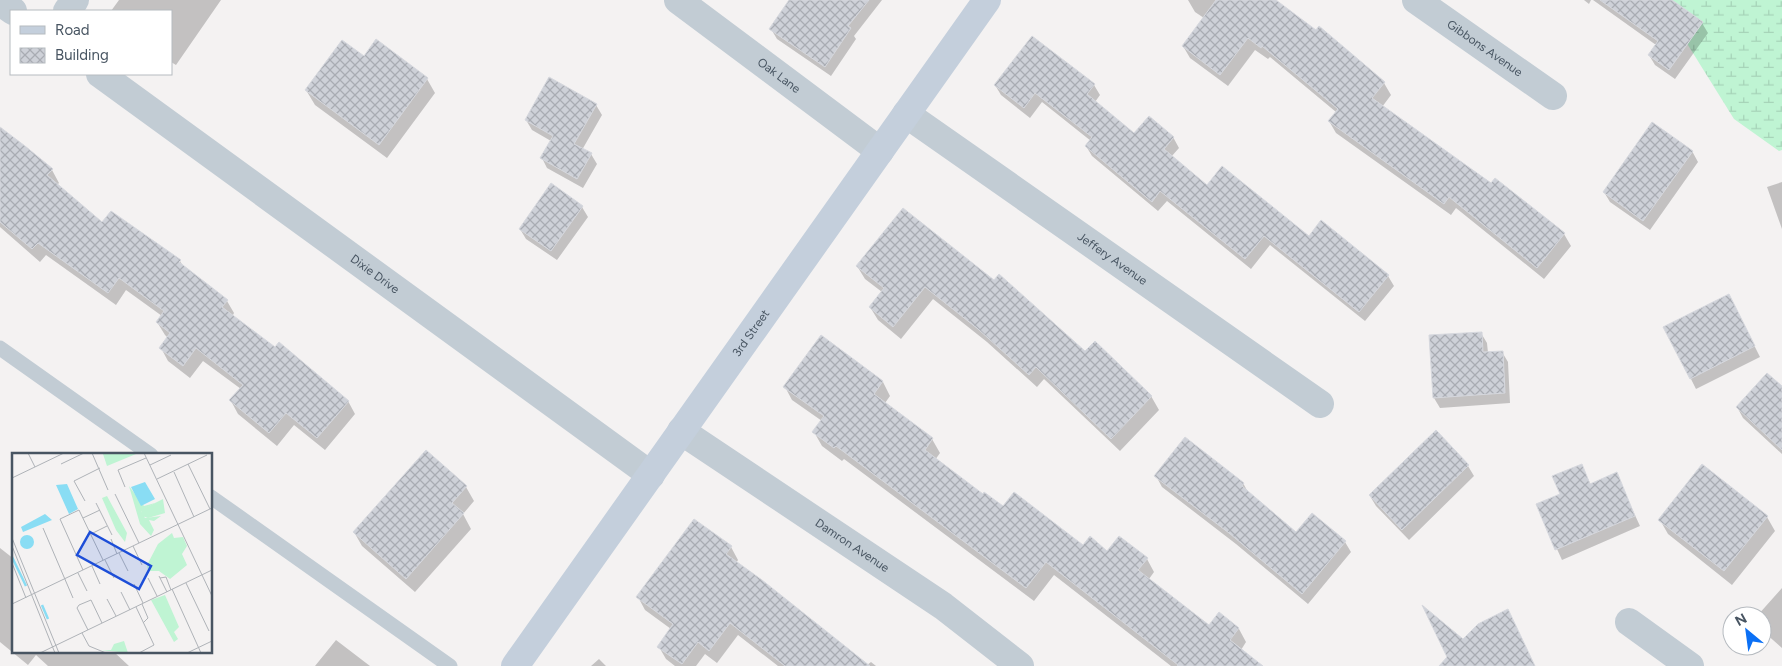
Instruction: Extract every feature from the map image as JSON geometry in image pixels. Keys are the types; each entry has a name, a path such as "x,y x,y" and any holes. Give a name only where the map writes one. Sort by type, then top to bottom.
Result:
{"street":[{"name":"Oak Lane","path":"678,0 880,151"},
{"name":"3rd Street","path":"515,666 986,0"},
{"name":"Gibbons Avenue","path":"1416,0 1553,96"},
{"path":"0,2 12,10"},
{"name":"Dixie Drive","path":"101,75 651,475"},
{"name":"Jeffery Avenue","path":"906,114 1320,404"},
{"name":"Damron Avenue","path":"682,431 943,606 1020,666"},
{"path":"1629,622 1690,666"}],"lane":[{"path":"0,348 148,453"},
{"path":"212,498 450,666"}],"green space":[{"path":"1671,0 1782,0 1782,150 1779,151 1734,119 1678,29"}],"building":[{"path":"789,0 869,0 848,26 851,28 825,67 769,29"},
{"path":"1216,0 1276,0 1316,30 1319,26 1385,82 1372,98 1491,183 1495,178 1565,233 1537,268 1449,197 1444,204 1328,121 1338,109 1262,46 1261,48 1248,38 1220,75 1182,46"},
{"path":"1600,0 1672,0 1703,22 1669,70 1648,55 1658,41"},
{"path":"1032,36 1095,84 1087,94 1134,133 1149,116 1174,137 1164,149 1207,185 1222,166 1309,236 1321,220 1389,275 1359,312 1264,236 1245,259 1160,191 1152,202 1085,146 1092,137 1035,93 1024,108 994,85"},
{"path":"376,39 428,78 379,145 305,90 342,40 364,56"},
{"path":"549,77 597,104 574,144 592,153 577,179 540,158 553,136 525,120"},
{"path":"1652,122 1693,151 1643,221 1603,192"},
{"path":"0,127 53,169 47,175 102,222 111,211 181,260 179,262 228,300 222,307 275,347 279,342 349,401 317,438 286,413 269,433 229,400 243,385 196,348 183,366 159,348 170,333 156,322 164,311 119,278 108,293 38,243 32,249 0,222"},
{"path":"551,183 583,206 551,251 519,229"},
{"path":"903,208 994,280 999,274 1085,351 1095,341 1152,396 1111,439 1036,367 1029,375 978,329 925,287 893,327 869,307 884,288 856,266"},
{"path":"1729,294 1755,346 1690,379 1663,327"},
{"path":"1482,332 1483,352 1503,351 1505,393 1433,398 1429,335"},
{"path":"821,335 883,381 874,394 933,438 925,450 983,494 984,492 1003,506 1014,492 1083,545 1090,536 1107,551 1119,536 1148,558 1138,570 1209,625 1219,612 1239,628 1230,640 1263,666 1177,666 1046,562 1026,588 836,446 834,448 812,432 824,416 783,387"},
{"path":"1767,373 1782,386 1782,450 1736,407"},
{"path":"1436,430 1469,465 1402,530 1369,495"},
{"path":"1185,437 1244,483 1242,486 1296,532 1312,513 1346,541 1302,594 1229,533 1154,476"},
{"path":"426,450 467,486 452,503 464,513 406,579 353,532"},
{"path":"1582,464 1590,484 1617,472 1635,516 1555,550 1536,504 1560,494 1552,476"},
{"path":"1702,464 1768,516 1724,571 1658,520"},
{"path":"694,519 732,546 726,554 762,580 870,666 785,666 730,623 709,651 698,642 682,664 657,647 673,624 636,597"},
{"path":"1422,605 1463,639 1478,624 1508,609 1535,666 1439,666 1447,657"}]}
